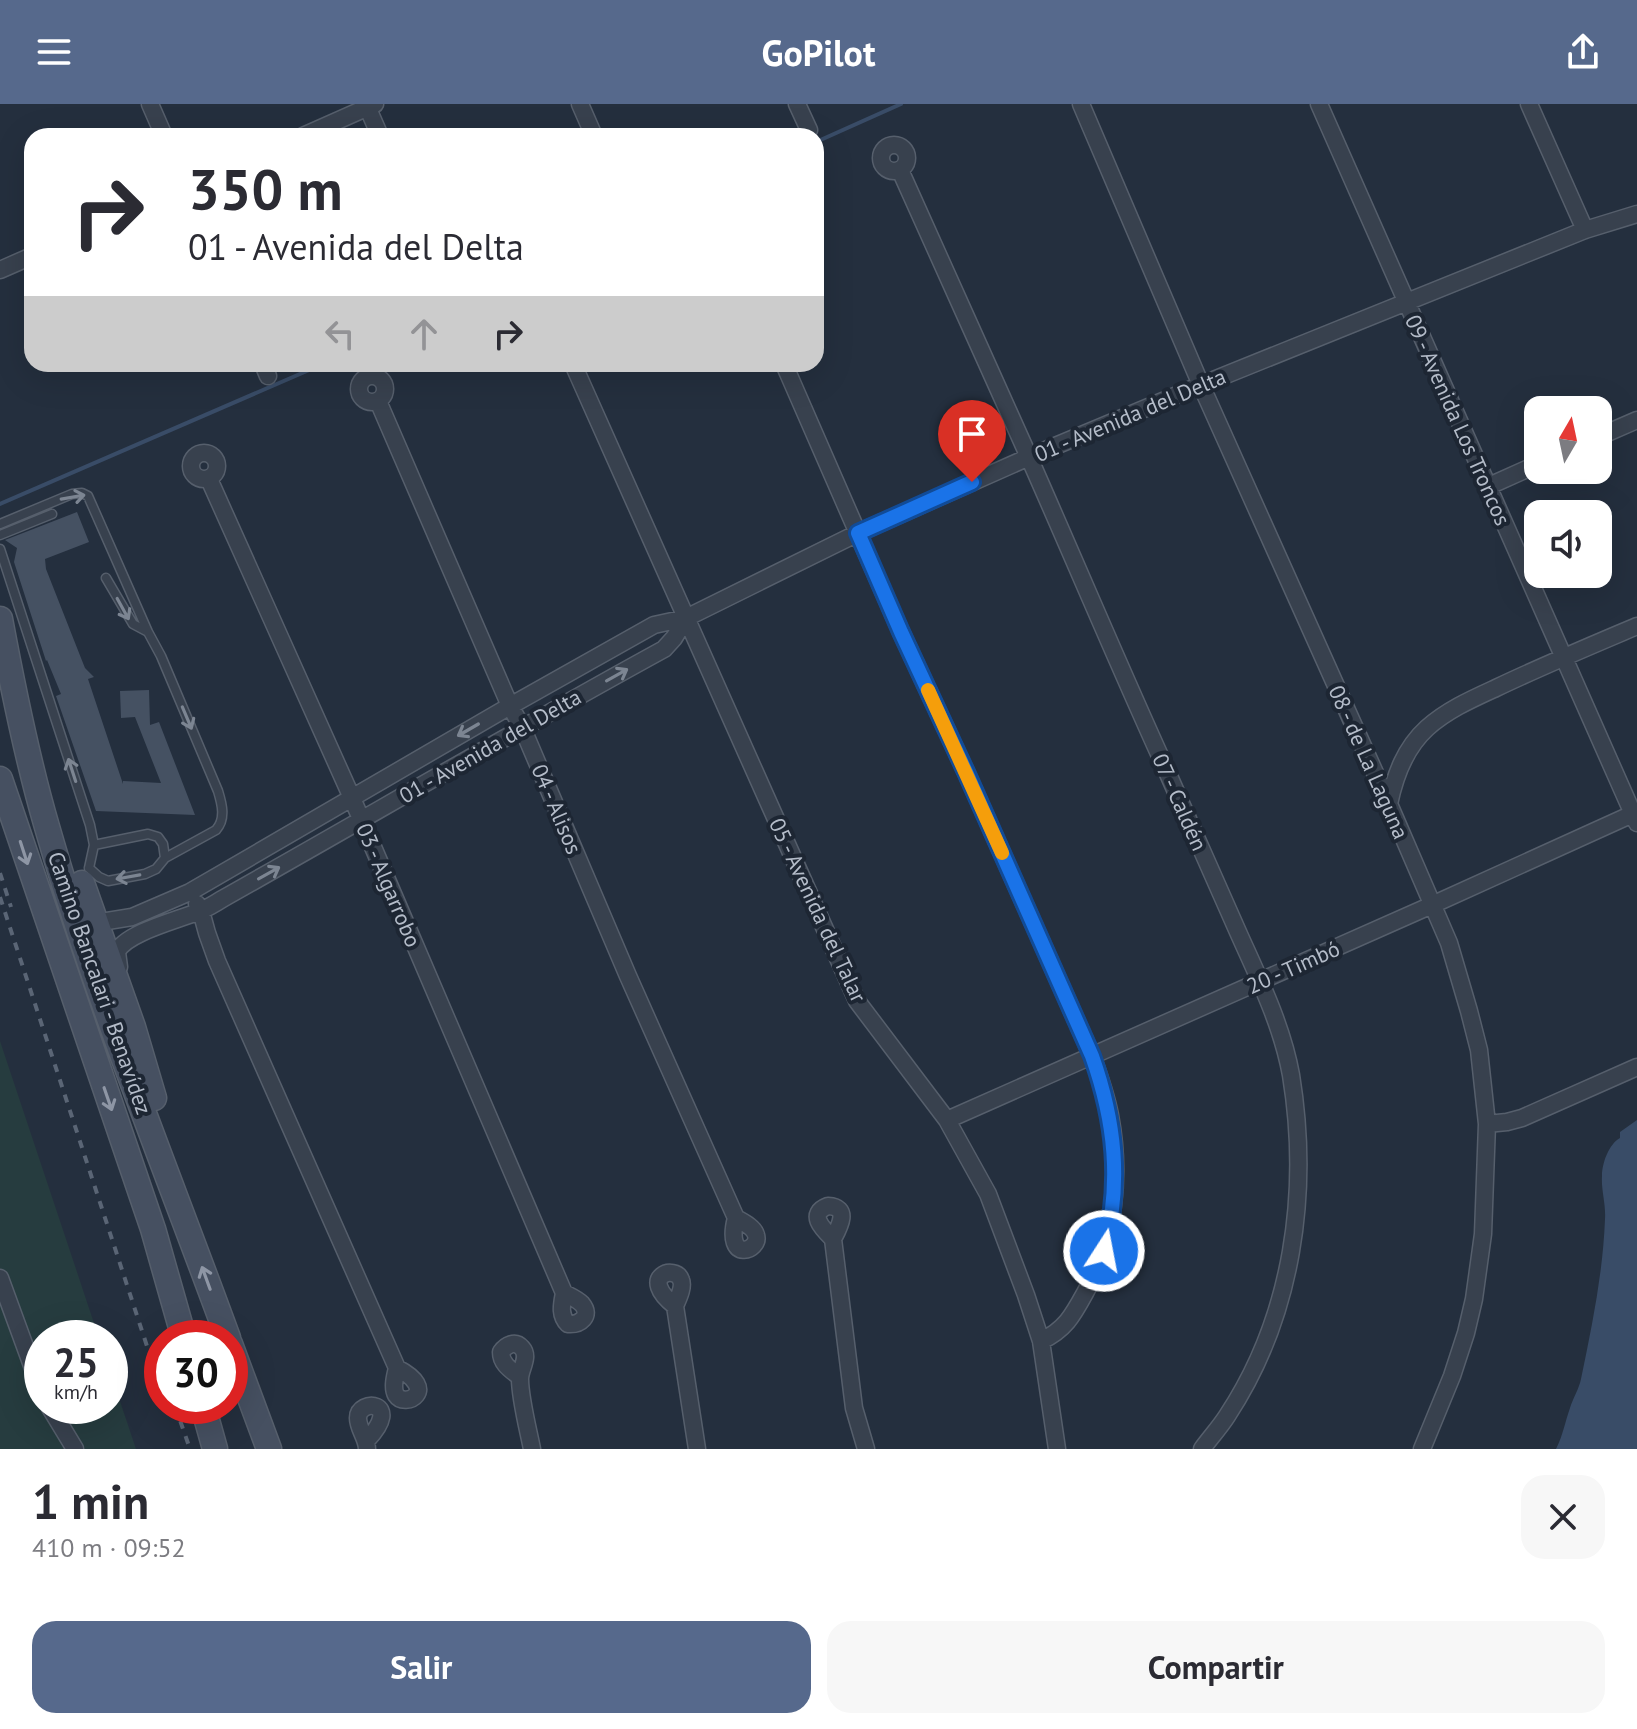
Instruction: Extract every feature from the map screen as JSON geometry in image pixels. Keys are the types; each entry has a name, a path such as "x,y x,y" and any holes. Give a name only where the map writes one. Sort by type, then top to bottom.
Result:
{"main road":[{"name":"Camino Bancalari - Benavídez","path":"0,623 46,825 111,1027 221,1320"},
{"path":"11,671 84,869 95,921 133,1027 161,1122 184,1217"},
{"name":"Camino Bancalari - Benavídez","path":"0,779 153,1229 180,1320"},
{"path":"248,1395 265,1443"},
{"path":"208,1424 215,1449"},
{"path":"215,1424 223,1449"}],"street":[{"path":"150,104 160,128"},
{"path":"580,104 590,128"},
{"path":"797,104 808,128"},
{"name":"08 - de La Laguna","path":"1081,104 1201,385 1449,943 1479,1050 1487,1124 1483,1234 1474,1299 1452,1376 1422,1449"},
{"name":"09 - Avenida Los Troncos","path":"1319,104 1636,816"},
{"path":"1529,104 1585,230"},
{"path":"320,128 369,105 377,128"},
{"name":"07 - Caldén","path":"900,170 1261,982 1284,1044 1294,1097 1299,1162 1293,1249 1266,1340 1227,1416 1202,1449"},
{"name":"01 - Avenida del Delta","path":"95,921 132,917 190,892 654,625 686,618 858,533 1201,385 1585,230 1637,214"},
{"path":"0,270 24,260"},
{"name":"05 - Avenida del Talar","path":"577,372 857,1001 947,1120 988,1194 1041,1341 1057,1449"},
{"path":"788,372 1103,1086 1113,1143 1110,1228 1095,1274 1076,1310 1056,1334 1041,1341"},
{"name":"04 - Alisos","path":"378,401 736,1218"},
{"path":"1612,431 1637,420"},
{"path":"1489,486 1524,470"},
{"name":"03 - Algarrobo","path":"209,479 352,798 564,1293"},
{"name":"01 - Avenida del Delta","path":"133,1027 117,958 123,943 201,911 664,649 686,618"},
{"path":"1389,804 1403,760 1425,729 1457,707 1637,626"},
{"name":"20 - Timbó","path":"947,1120 1636,816"},
{"path":"190,892 201,911 217,961 397,1368"},
{"name":"01 - Avenida del Delta","path":"104,950 136,929 201,911"},
{"path":"1487,1124 1522,1118 1637,1067"},
{"path":"833,1239 854,1408 866,1449"},
{"path":"0,1278 24,1344"},
{"path":"675,1306 697,1449"},
{"path":"520,1377 532,1449"},
{"path":"60,1424 75,1449"}],"lane":[{"path":"0,524 72,494 82,493 92,500 167,669 223,807 222,824 216,830 165,858 156,869 108,881 84,869 94,845 90,825 0,549"},
{"path":"0,535 52,514"},
{"path":"106,578 133,624 148,632"},
{"path":"94,845 148,834 158,837 163,844 165,858"}],"green space":[{"path":"0,1041 93,1320 24,1320 24,1424 128,1424 136,1449 0,1449"}],"water":[{"path":"1637,1120 1637,1449 1556,1449 1580,1383 1596,1299 1605,1219 1603,1165 1609,1149 1620,1138 1620,1132"}],"building":[{"path":"77,512 89,542 45,559 46,569 85,668 94,677 88,679 123,784 123,781 161,783 135,717 121,718 120,691 149,690 150,725 159,722 195,815 96,811 56,696 61,694 46,661 14,562 17,548 5,540"}],"waterway":[{"path":"824,138 901,104"},
{"path":"0,504 305,372"}],"railway":[{"path":"0,873 11,907"},
{"path":"0,897 144,1337"},
{"path":"181,1424 190,1449"}],"slow traffic":[{"path":"928,690 1002,853"}],"route":[{"path":"972,482 858,533 1103,1086 1110,1114 1114,1168 1110,1228 1104,1251"}]}
